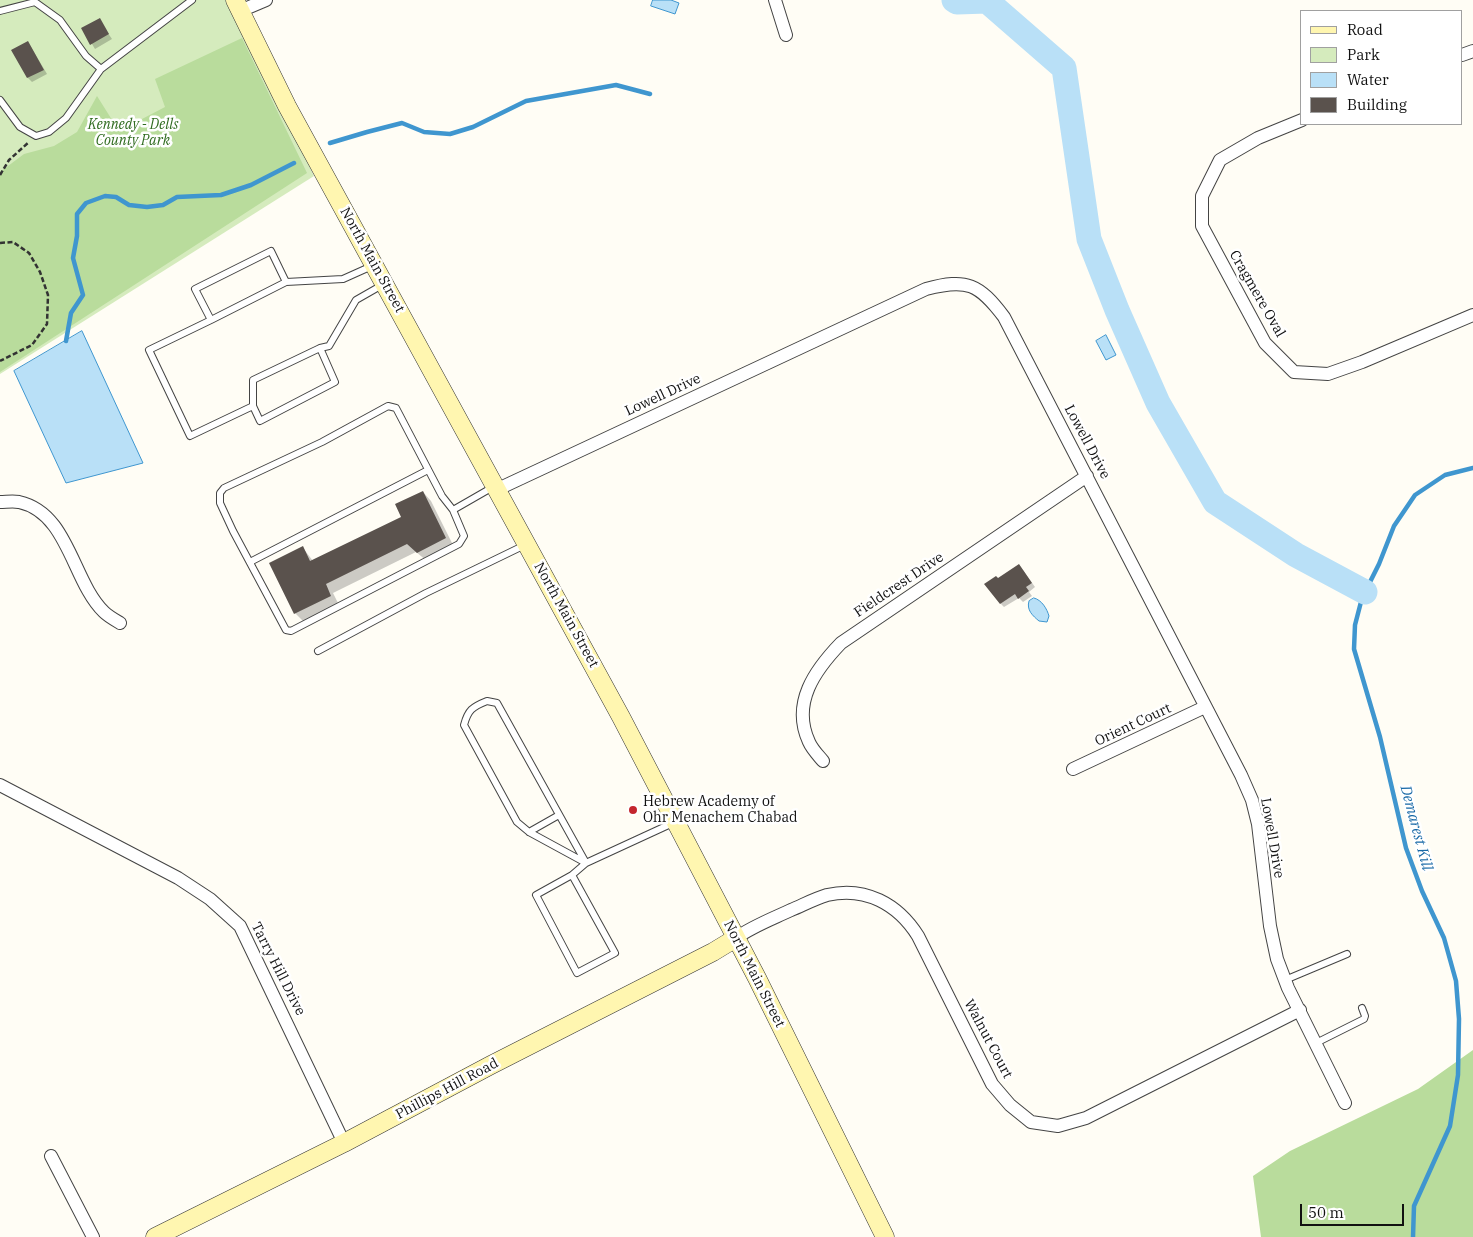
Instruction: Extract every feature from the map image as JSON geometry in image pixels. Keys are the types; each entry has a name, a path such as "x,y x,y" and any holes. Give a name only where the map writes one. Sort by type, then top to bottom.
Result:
{"street":[{"path":"238,6 266,0"},
{"path":"775,0 786,35"},
{"name":"North Main Street","path":"238,6 287,106 497,487 676,822 885,1237"},
{"name":"Cragmere Oval","path":"1300,121 1258,138 1220,160 1202,196 1202,226 1265,343 1294,372 1328,374 1362,362 1473,315"},
{"name":"Lowell Drive","path":"497,487 926,289 948,283 971,286 990,298 1004,317 1088,476 1241,775 1252,800 1258,824 1270,926 1277,960 1345,1103"},
{"name":"Fieldcrest Drive","path":"823,761 810,744 803,726 802,710 810,684 829,655 841,643 1088,476"},
{"path":"0,502 19,502 37,509 54,524 82,579 93,596 104,612 120,623"},
{"name":"Orient Court","path":"1073,769 1206,707"},
{"name":"Tarry Hill Drive","path":"0,785 178,878 210,899 240,926 344,1143"},
{"name":"Walnut Court","path":"736,938 758,924 826,896 858,893 889,905 906,919 918,936 992,1084 1010,1106 1032,1122 1058,1126 1086,1118 1300,1010"},
{"name":"Phillips Hill Road","path":"155,1237 179,1232 492,1065 719,949 736,938"},
{"path":"51,1156 93,1237"}],"lane":[{"path":"0,100 20,127 36,136 49,132 66,118 101,69 192,0"},
{"path":"0,11 35,2 60,20 86,56 101,69"},
{"path":"211,320 196,289 204,284 271,251 286,282"},
{"path":"253,406 190,436 149,350 286,282 343,279 374,264"},
{"path":"320,348 335,382 260,421 253,406 253,380 320,348 329,346 356,300 385,283"},
{"path":"388,406 396,408 442,496 453,510 464,536 459,544 291,630 286,630 220,503 220,493 224,488 322,442 388,406"},
{"path":"250,562 428,470"},
{"path":"453,510 497,487"},
{"path":"318,650 526,544"},
{"path":"487,701 497,703 586,863 530,832 517,822 464,725 467,714 474,706 487,701"},
{"path":"530,832 559,815"},
{"path":"572,875 615,953 577,973 536,895 572,875 586,863 676,822"},
{"path":"1285,980 1347,954"},
{"path":"1316,1043 1364,1019 1365,1016 1362,1008"}],"path":[{"path":"0,175 9,160 36,136"},
{"path":"0,243 13,242 29,254 40,272 48,295 47,324 32,345 0,361"}],"green space":[{"name":"Kennedy - Dells County Park","path":"0,0 231,0 314,176 0,374"},
{"name":"Kennedy - Dells County Park","path":"242,38 307,173 0,372 0,172 24,154 54,146 77,132 97,96 119,131 165,107 155,79"},
{"path":"1473,1050 1473,1237 1261,1237 1253,1176 1290,1151 1418,1089"}],"water":[{"path":"653,0 671,0 679,3 675,14 651,6"},
{"path":"82,331 143,463 66,483 14,371"},
{"path":"1106,335 1116,355 1106,360 1096,341"},
{"path":"1034,598 1042,603 1045,608 1049,616 1047,622 1039,621 1028,607 1029,601"}],"building":[{"path":"100,18 109,34 90,45 81,28"},
{"path":"28,41 44,70 27,78 11,50"},
{"path":"423,491 446,538 417,553 407,544 326,584 331,596 294,614 269,563 303,546 310,561 401,517 395,504"},
{"path":"1019,564 1032,583 1026,587 1029,591 1018,599 1015,594 1000,604 984,584 996,576 998,578"}],"waterway":[{"path":"954,0 957,2 987,1 1064,68 1089,239 1117,310 1158,403 1215,502 1296,555 1365,592"},
{"path":"330,143 402,123 424,132 450,134 473,127 526,101 616,85 650,94"},
{"path":"66,341 71,313 83,295 73,258 77,236 77,214 86,203 105,196 116,197 129,205 147,207 163,205 177,197 221,195 251,185 294,163"},
{"name":"Demarest Kill","path":"1413,1237 1414,1206 1450,1126 1458,1075 1459,1019 1456,981 1444,938 1422,891 1406,848 1380,737 1354,649 1355,625 1362,598 1379,564 1394,526 1415,495 1445,475 1473,468"}],"place":[{"name":"Hebrew Academy of Ohr Menachem Chabad","path":"633,810"}]}
